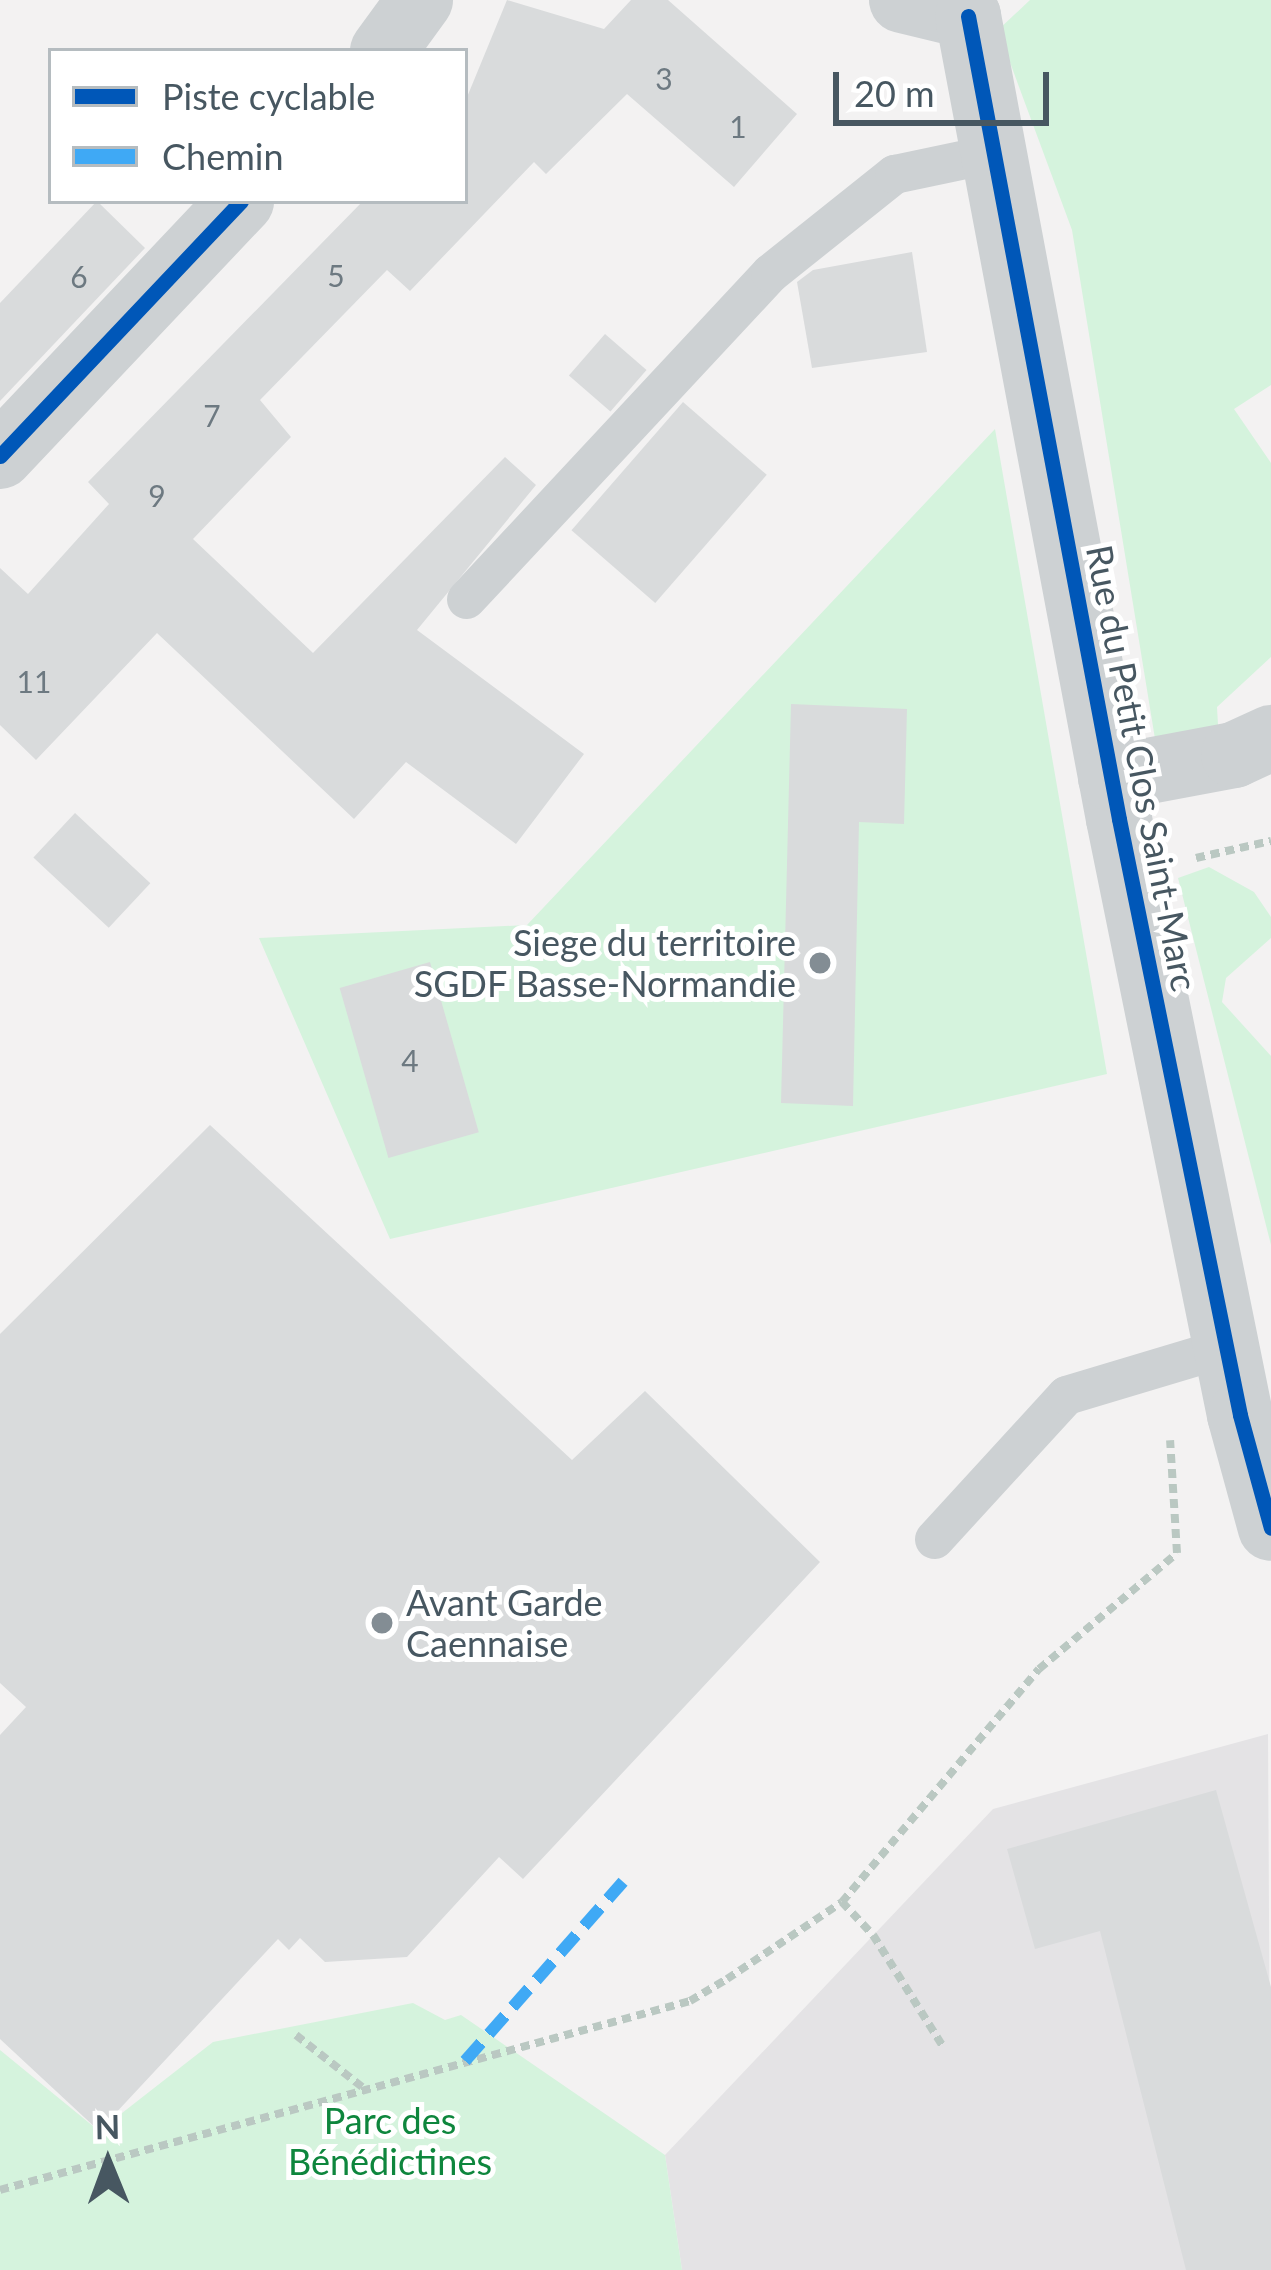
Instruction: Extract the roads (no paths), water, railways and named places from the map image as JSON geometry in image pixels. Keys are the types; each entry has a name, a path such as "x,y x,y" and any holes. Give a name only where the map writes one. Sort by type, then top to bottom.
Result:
{"street":[{"path":"384,48 420,0"},
{"path":"902,0 987,8"},
{"name":"Rue du Petit Clos Saint-Marc","path":"987,8 994,153 1226,1346 1268,1511"},
{"path":"0,456 238,204"},
{"path":"1112,778 1234,754 1271,738"}],"lane":[{"path":"466,599 770,273 894,173 994,153"},
{"path":"934,1539 1066,1395 1226,1346"}],"place":[{"name":"Siege du territoire SGDF Basse-Normandie","path":"820,963"},
{"name":"Avant Garde Caennaise","path":"382,1623"}],"park label":[{"name":"Parc des Bénédictines","path":"390,2140"}]}
